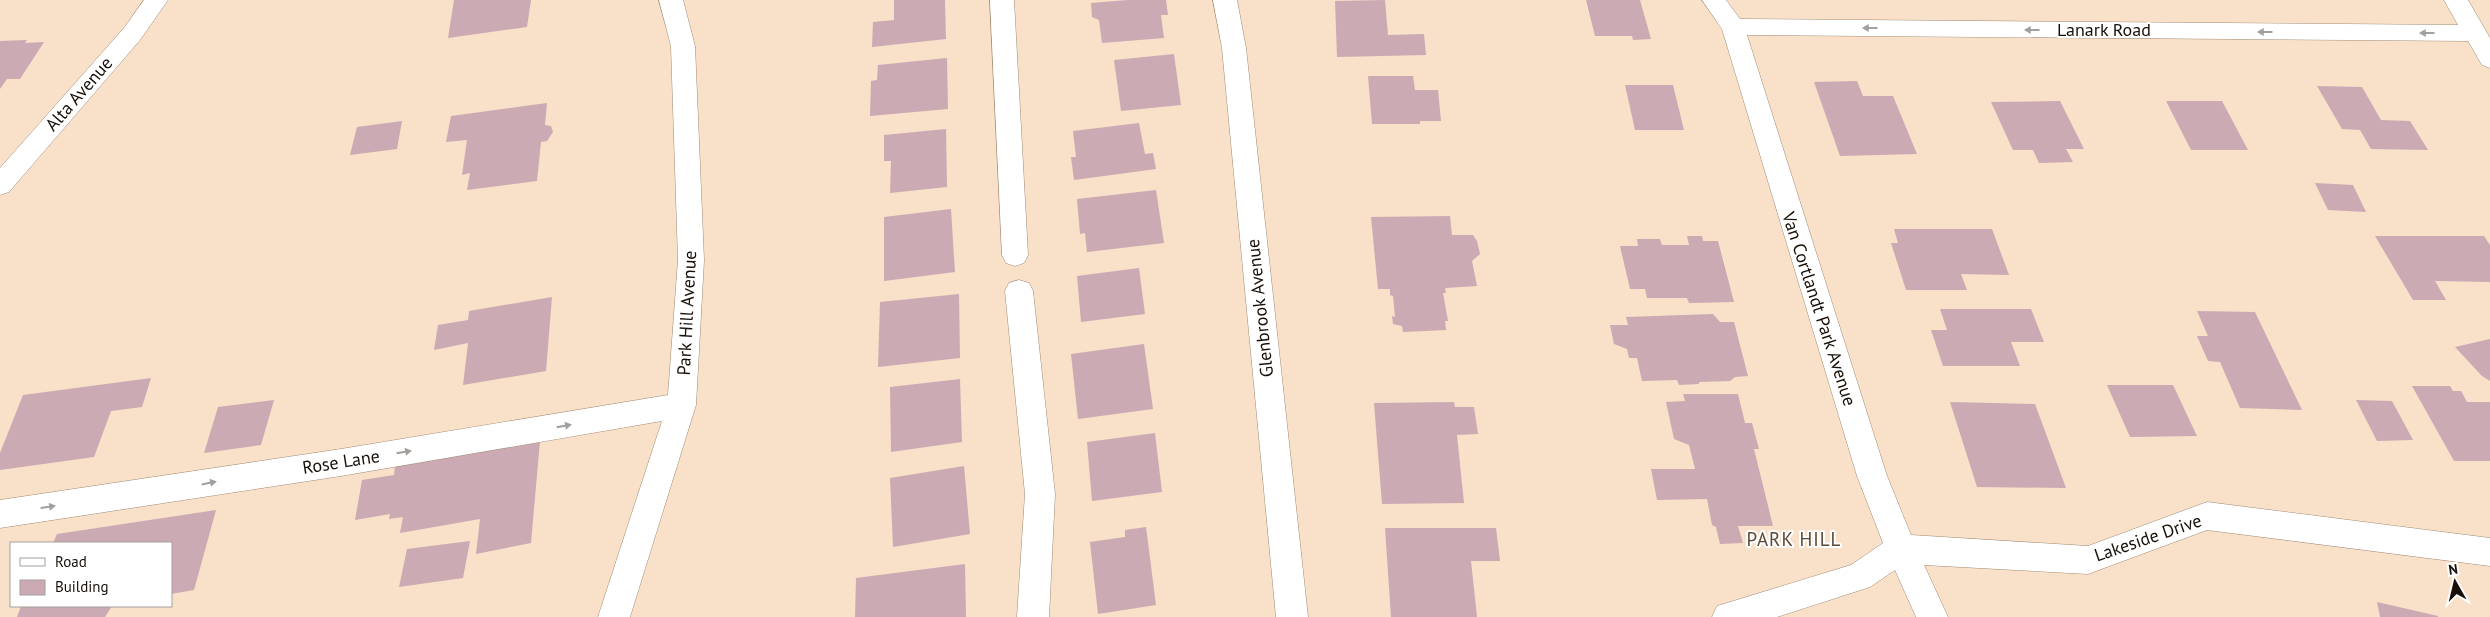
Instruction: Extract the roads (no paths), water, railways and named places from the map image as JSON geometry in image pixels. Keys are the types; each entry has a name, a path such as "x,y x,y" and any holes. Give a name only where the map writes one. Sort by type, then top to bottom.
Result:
{"street":[{"name":"Alta Avenue","path":"0,185 132,34 156,0"},
{"name":"Park Hill Avenue","path":"614,617 682,405 691,260 683,46 671,0"},
{"path":"1002,0 1015,255"},
{"name":"Glenbrook Avenue","path":"1225,0 1234,48 1292,617"},
{"name":"Van Cortlandt Park Avenue","path":"1714,0 1733,27 1872,476 1901,549 1932,617"},
{"path":"2456,0 2490,59"},
{"name":"Lanark Road","path":"1733,27 2476,33"},
{"path":"1019,291 1040,494 1033,617"},
{"name":"Rose Lane","path":"0,514 179,489 242,476 491,439 682,405"},
{"name":"Lakeside Drive","path":"1901,549 2088,560 2207,516 2490,552"},
{"path":"1728,617 1858,578 1901,549"}],"district":[{"name":"PARK HILL","path":"1794,539"}]}
